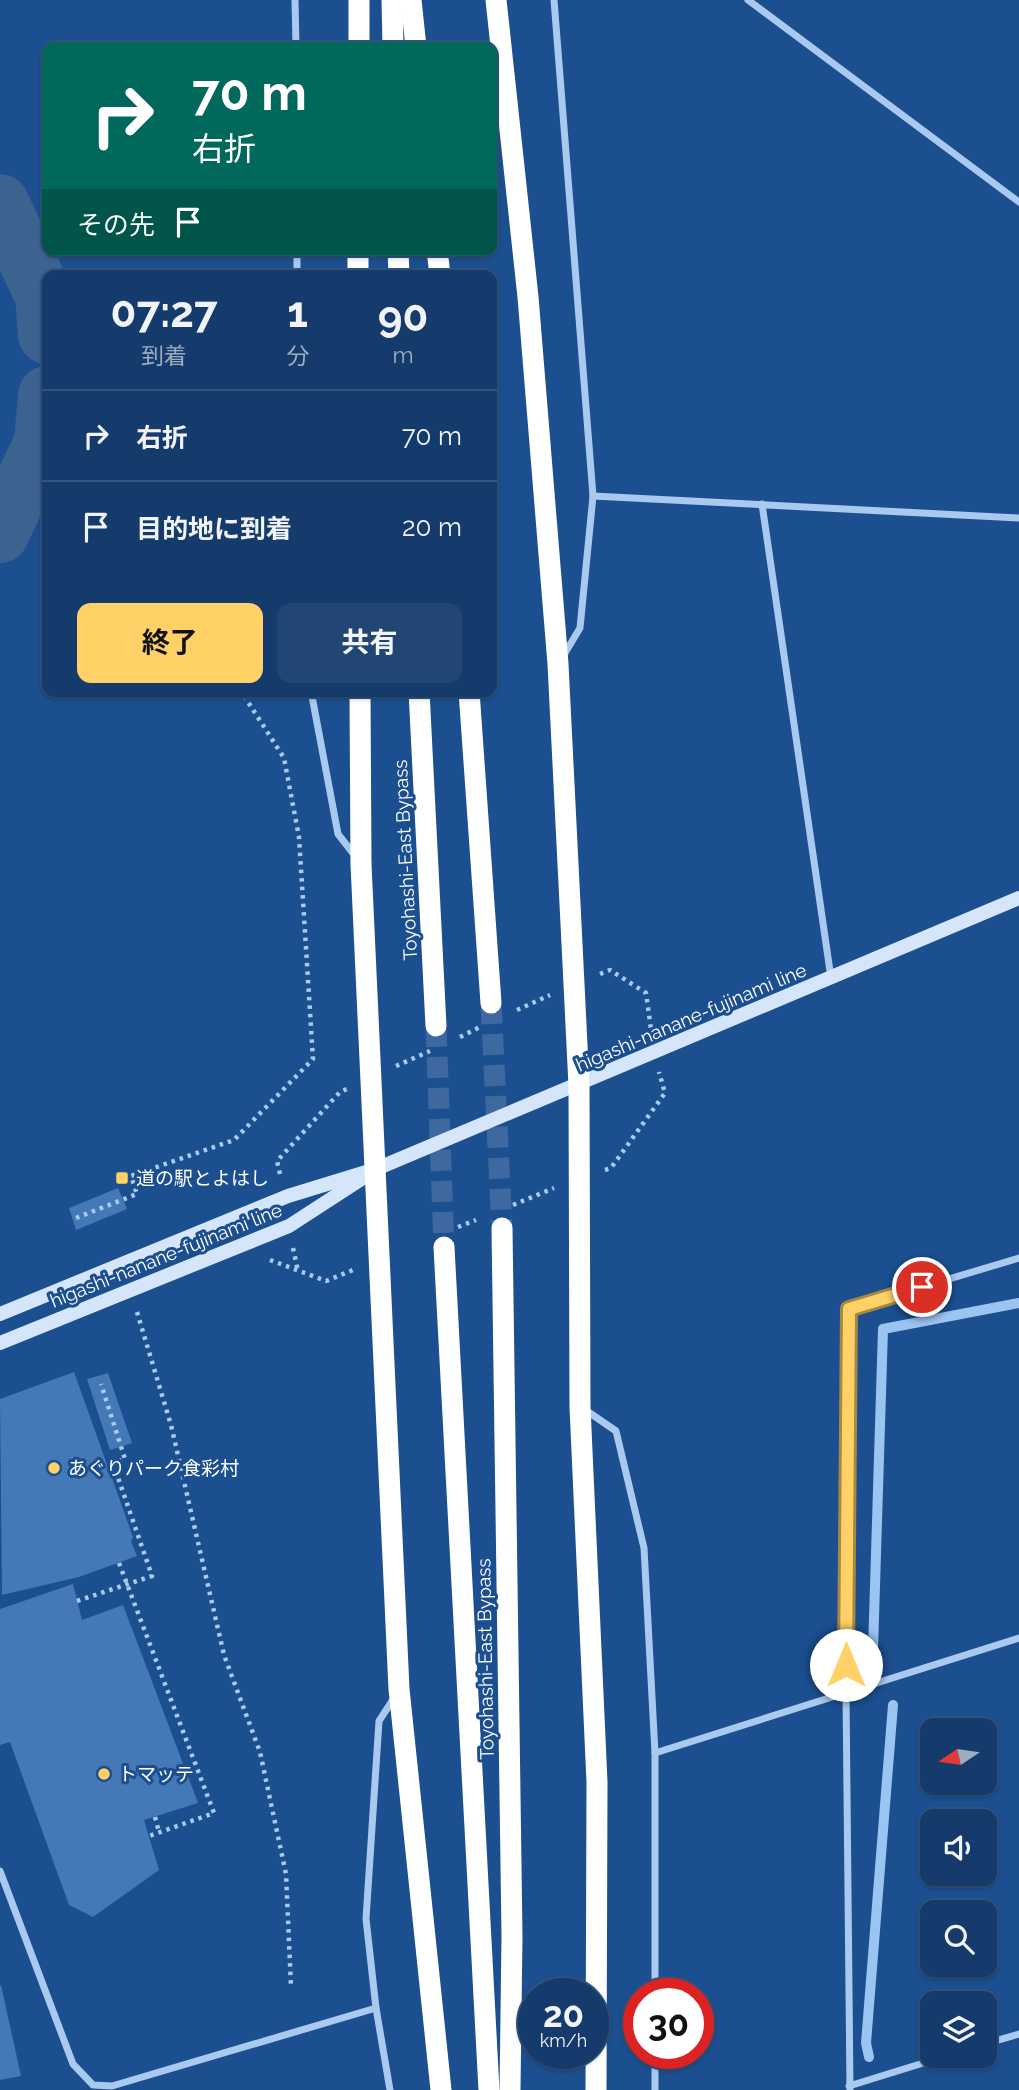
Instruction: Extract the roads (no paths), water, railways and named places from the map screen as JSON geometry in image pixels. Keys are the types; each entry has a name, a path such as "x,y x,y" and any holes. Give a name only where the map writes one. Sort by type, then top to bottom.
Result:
{"highway":[{"path":"359,0 359,42"},
{"path":"392,0 393,42"},
{"path":"411,0 415,42"},
{"path":"496,0 528,297 558,664 579,1086 580,1407 597,1782 596,2090"},
{"path":"360,697 361,864 399,1689 441,2090"},
{"name":"Toyohashi-East Bypass","path":"419,697 436,1026"},
{"path":"469,697 491,1003"},
{"name":"Toyohashi-East Bypass","path":"502,1228 512,1936 510,2090"},
{"name":"Toyohashi-East Bypass","path":"443,1247 489,2090"}],"main road":[{"name":"higashi-nanane-fujinami line","path":"0,1314 288,1196 376,1169 579,1086 1019,898"},
{"name":"higashi-nanane-fujinami line","path":"0,1343 295,1223 376,1169"}],"street":[{"path":"295,0 296,42"},
{"path":"554,0 593,496 580,628 558,664"},
{"path":"748,0 1019,202"},
{"path":"593,496 1019,518"},
{"path":"762,504 831,979"},
{"path":"312,697 338,834 361,864"},
{"path":"920,2065 849,2088 846,1693 849,1309 1019,1258"},
{"path":"580,1407 616,1430 641,1535 655,1753 654,1978"},
{"path":"655,1753 1019,1638"},
{"path":"390,2090 376,2007 366,1919 379,1721 399,1689"},
{"path":"0,1871 73,2064 91,2088 112,2086 376,2007"},
{"path":"997,2040 1019,2034"},
{"path":"654,2069 654,2090"}],"waterway":[{"path":"0,203 42,292"},
{"path":"0,534 42,444"},
{"path":"877,1661 873,1650 883,1329 1019,1303"},
{"path":"869,2057 866,2043 893,1705"}],"tunnel":[{"path":"491,1003 502,1228"},
{"path":"436,1026 444,1247"}],"place":[{"name":"道の駅とよはし","path":"122,1178"},
{"name":"あぐりパーク食彩村","path":"54,1468"},
{"name":"トマッテ","path":"104,1774"}]}
